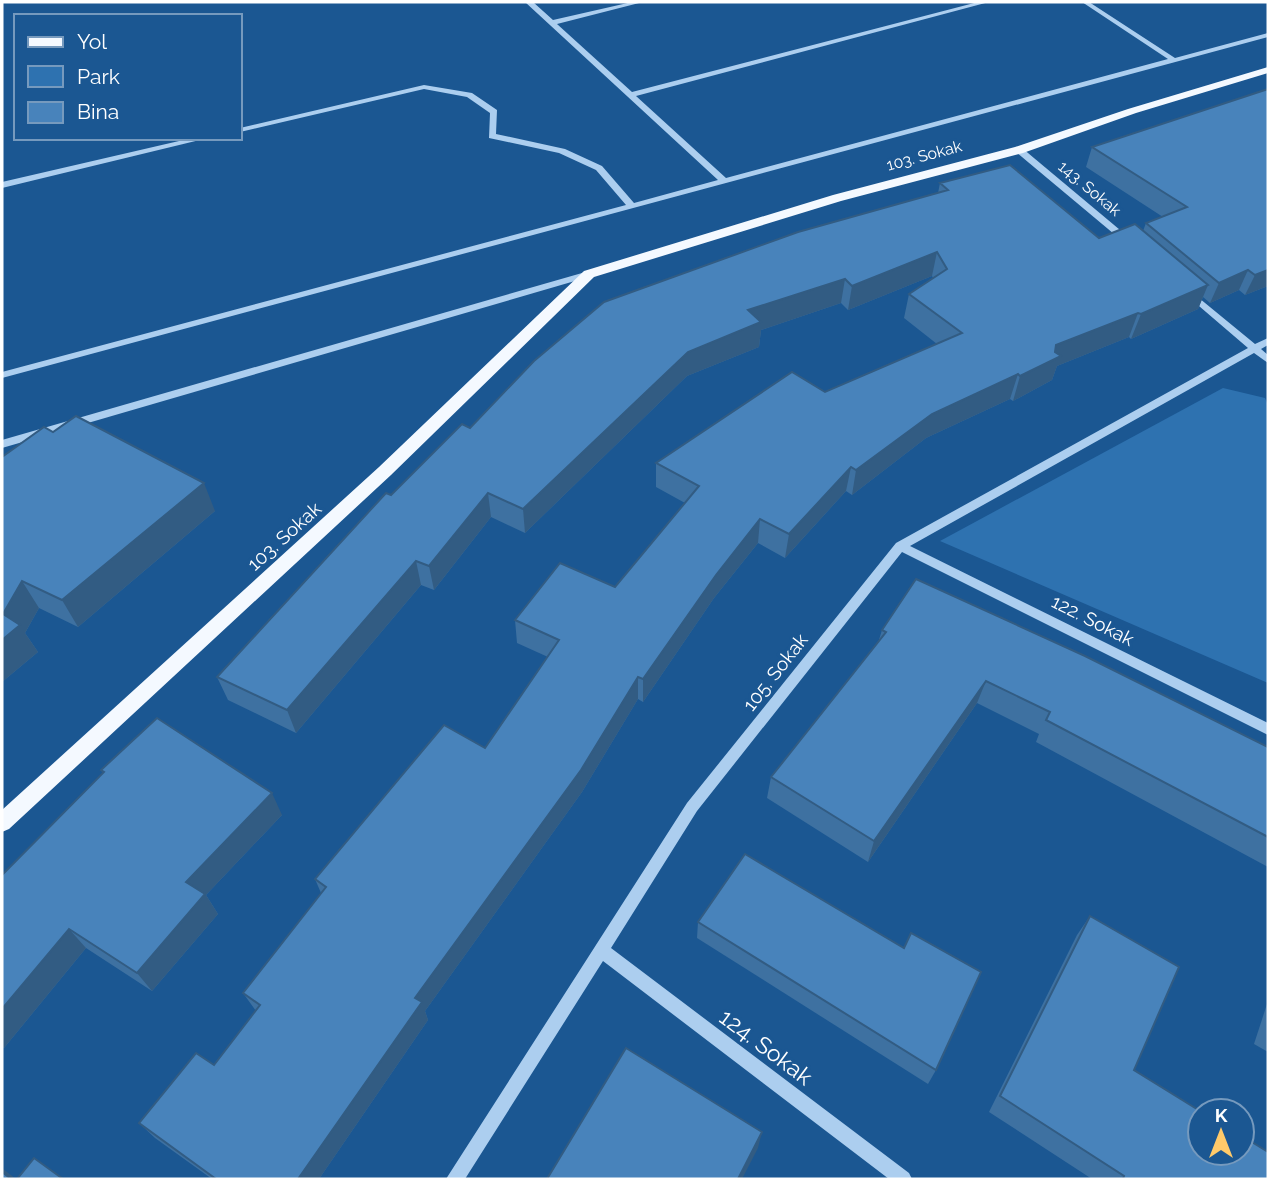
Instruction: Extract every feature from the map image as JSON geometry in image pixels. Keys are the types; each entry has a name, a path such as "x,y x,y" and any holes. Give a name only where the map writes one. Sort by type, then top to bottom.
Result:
{"main road":[{"name":"103. Sokak","path":"2,823 386,471 589,274 837,198 1019,150 1132,111 1268,70"}],"street":[{"path":"530,2 724,181"},
{"path":"552,23 640,2"},
{"path":"630,94 985,2"},
{"path":"1084,2 1174,60"},
{"path":"2,375 1268,35"},
{"path":"242,130 424,87 469,95 494,113 492,136 562,151 599,168 631,205"},
{"path":"2,186 196,140"},
{"name":"143. Sokak","path":"1019,150 1137,248"},
{"name":"103. Sokak","path":"2,444 589,274"},
{"path":"1180,284 1268,360"},
{"name":"105. Sokak","path":"455,1179 692,807 900,546 1268,341"},
{"name":"122. Sokak","path":"900,546 1268,729"},
{"name":"124. Sokak","path":"601,950 903,1179"}],"green space":[{"path":"1223,388 1265,398 1268,405 1268,683 940,541"}],"building":[{"path":"1268,89 1268,270 1255,275 1248,270 1219,283 1146,223 1187,207 1092,147"},
{"path":"1010,165 1099,238 1135,224 1208,285 1141,314 1056,345 1055,352 1061,356 932,414 856,470 851,467 789,534 760,519 716,575 643,679 638,677 581,770 415,998 422,1002 298,1179 216,1179 139,1123 196,1053 214,1065 260,1005 243,993 326,887 315,879 444,725 485,748 559,640 515,620 560,563 615,587 699,486 656,463 792,372 825,392 962,333 909,294 947,269 937,252 852,286 845,279 748,310 761,322 688,352 523,509 488,493 429,566 416,561 287,710 217,677 386,493 391,495 462,424 470,428 534,361 604,302 798,232 948,190 940,183"},
{"path":"76,416 204,483 62,600 22,581 3,614 20,625 2,640 2,457 44,427 53,432"},
{"path":"916,579 1085,656 1268,747 1268,837 1046,720 1050,712 986,681 874,841 771,777 886,632 882,630"},
{"path":"157,718 272,793 186,882 205,894 137,973 69,929 2,1009 2,875 104,772 101,770"},
{"path":"745,854 904,948 911,933 981,972 936,1070 698,922"},
{"path":"1090,916 1179,967 1134,1070 1186,1102 1186,1167 1256,1167 1256,1145 1268,1152 1268,1179 1123,1179 1124,1176 1000,1096"},
{"path":"626,1048 762,1132 738,1179 547,1179"},
{"path":"34,1158 63,1179 17,1179"},
{"path":"2,1172 11,1179 2,1179"}]}
